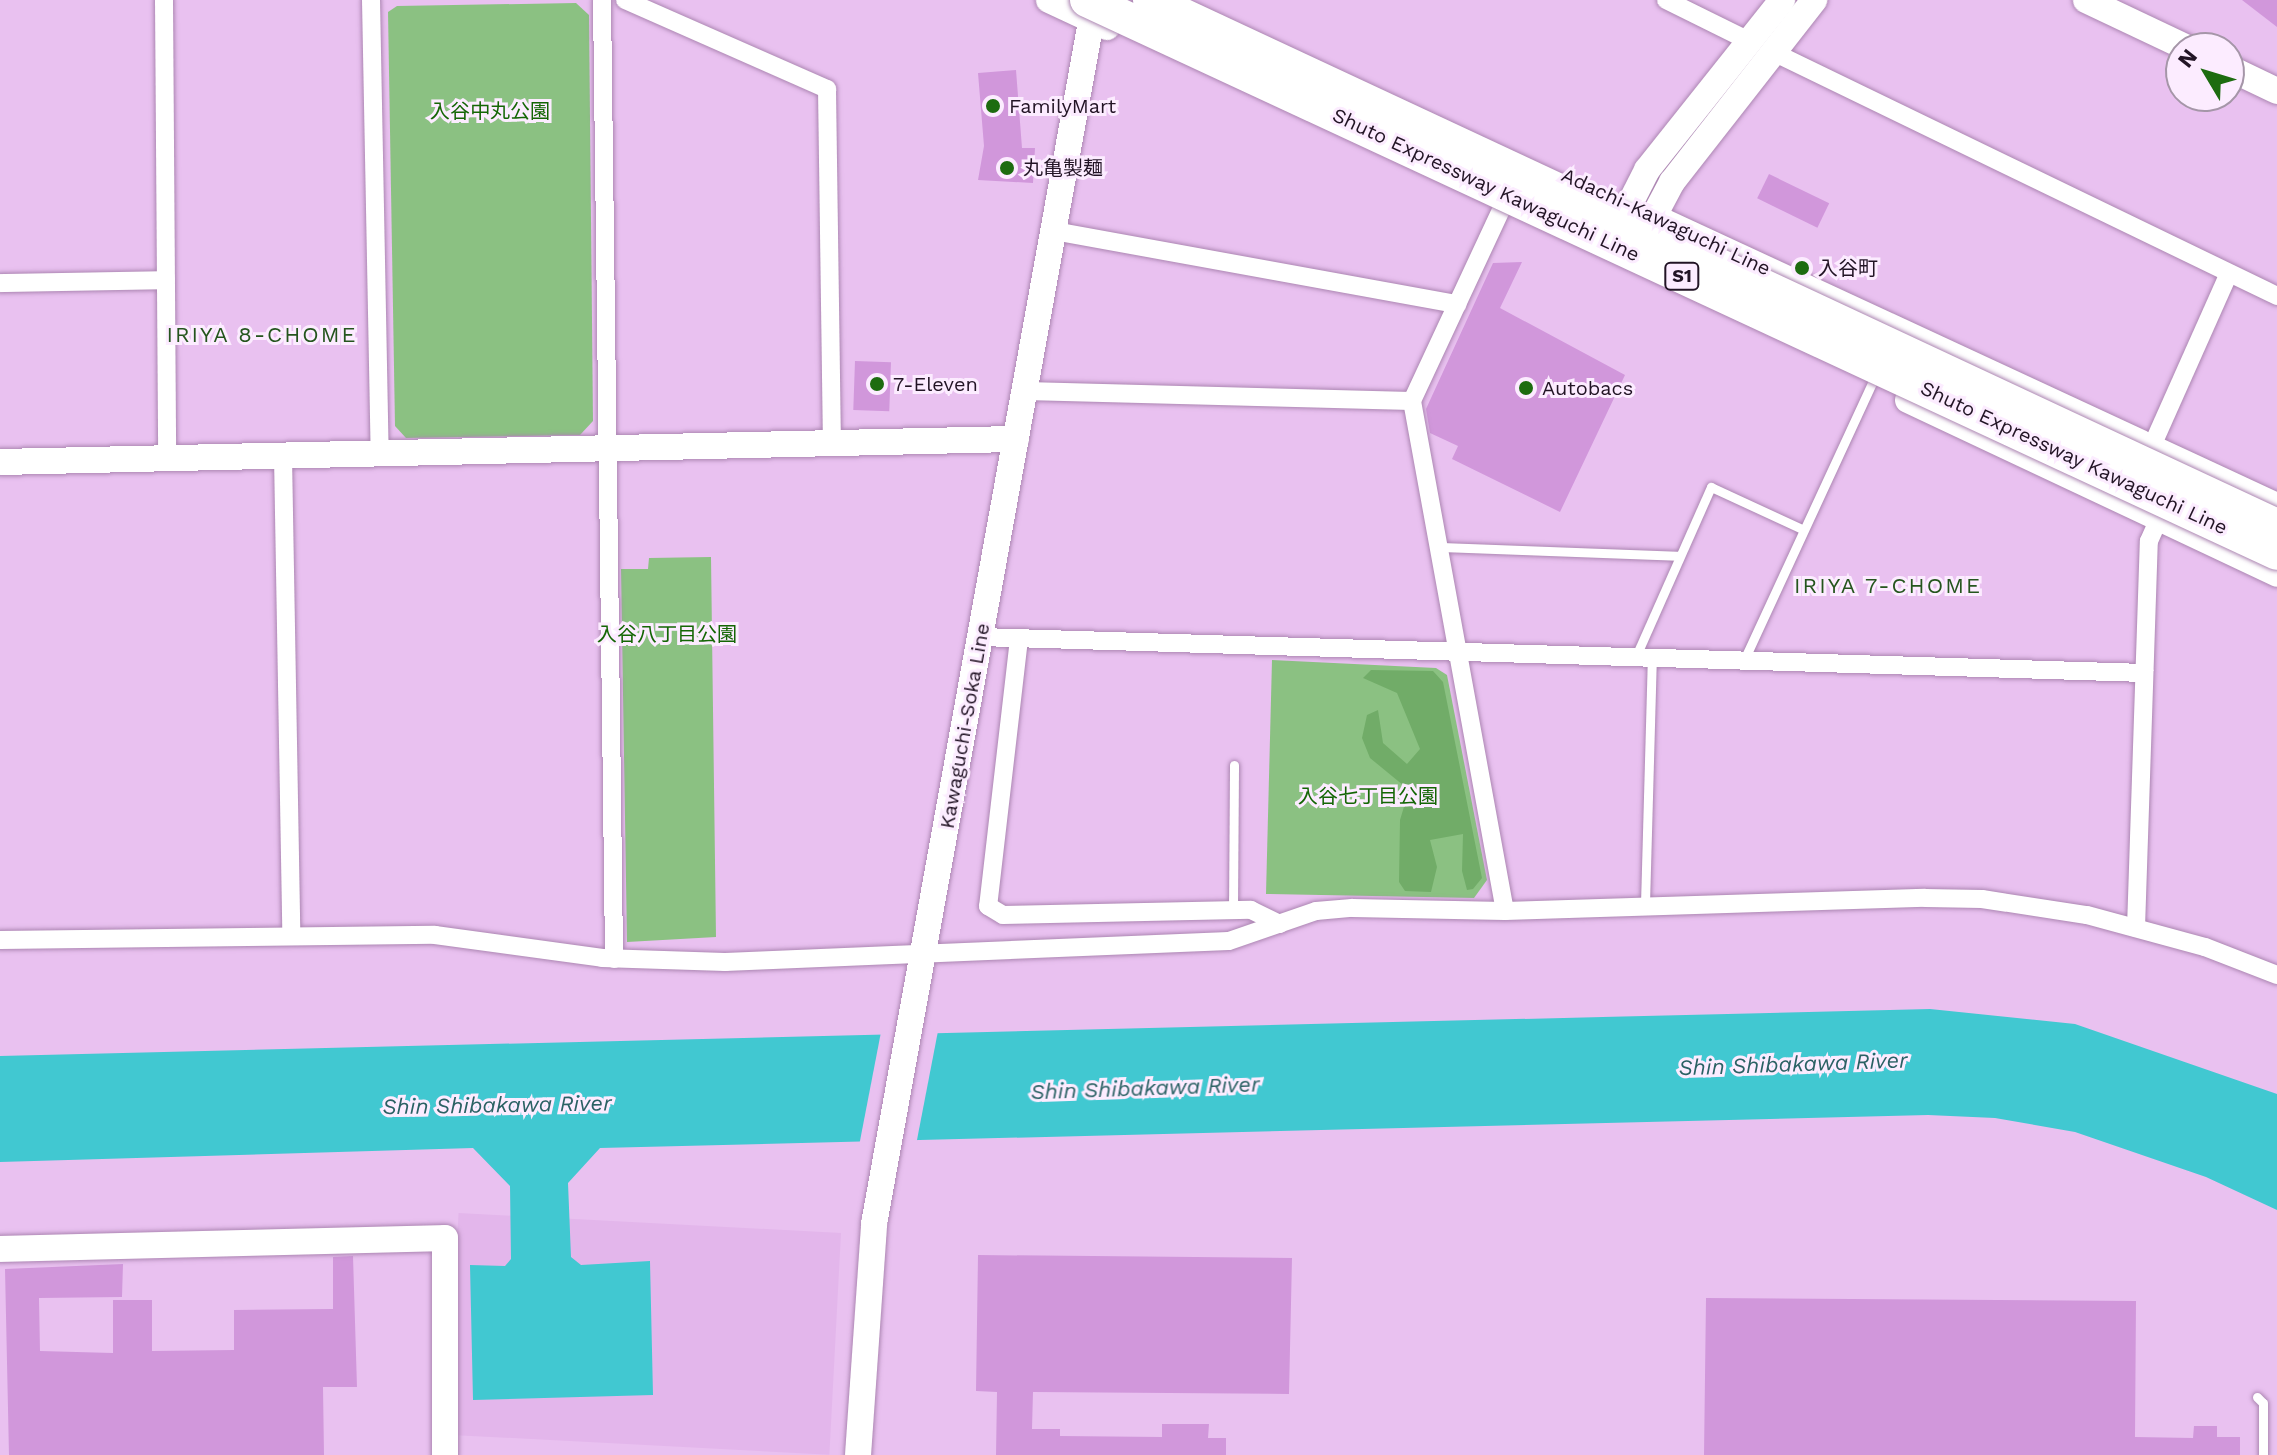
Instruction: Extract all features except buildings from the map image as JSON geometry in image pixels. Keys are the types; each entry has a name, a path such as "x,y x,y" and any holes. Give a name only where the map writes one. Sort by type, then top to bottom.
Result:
{"highway":[{"name":"Shuto Expressway Kawaguchi Line","path":"1150,0 2277,526"},
{"name":"Shuto Expressway Kawaguchi Line","path":"1092,7 2277,553"}],"main road":[{"path":"1049,0 1092,7 1501,210 2277,574"},
{"name":"Adachi-Kawaguchi Line","path":"1185,0 2277,506"},
{"path":"1615,263 1639,246 1672,182 1761,47 1782,0"},
{"path":"1615,263 1612,234 1647,170 1761,47 1814,0"},
{"path":"2086,0 2165,38"},
{"name":"Kawaguchi-Soka Line","path":"858,1455 866,1300 880,1194 1092,7"},
{"path":"2245,76 2277,91"},
{"path":"0,462 1016,439"},
{"path":"0,1249 445,1238 445,1455"}],"street":[{"path":"164,0 167,458"},
{"path":"371,0 380,453"},
{"path":"602,0 614,959"},
{"path":"625,0 827,89 832,443"},
{"path":"1666,0 2277,296"},
{"path":"1501,210 1412,401 1505,911"},
{"path":"1054,231 1457,304"},
{"path":"2152,446 2229,273"},
{"path":"0,283 166,280"},
{"path":"1025,391 1412,401"},
{"path":"283,456 291,935"},
{"path":"2136,928 2149,541 2159,519"},
{"path":"980,637 2144,673"},
{"path":"1019,639 988,906 1003,915 1233,911 1265,913 1280,924"},
{"path":"0,940 435,935 614,959 921,968 1229,941 1316,911 1352,908 1505,911 1645,904 1982,899 2136,928 2277,975"}],"lane":[{"path":"1744,660 1872,383"},
{"path":"1645,904 1644,658 1679,556 1711,487 1804,530"},
{"path":"1437,547 1679,556"},
{"path":"1233,911 1234,765"},
{"path":"2257,1397 2263,1403 2263,1455"}],"shaded area":[{"path":"1371,670 1433,671 1443,682 1482,878 1473,889 1467,890 1462,871 1463,834 1430,840 1437,867 1431,892 1405,891 1399,882 1400,820 1409,790 1370,758 1362,738 1367,715 1378,710 1383,743 1407,764 1420,749 1397,693 1363,678"},
{"path":"459,1213 841,1233 829,1455 447,1435"}],"green space":[{"name":"入谷中丸公園","path":"576,3 589,15 593,421 580,435 406,438 395,426 388,12 397,6"},
{"name":"入谷八丁目公園","path":"711,557 716,937 627,942 621,569 648,569 649,558"},
{"name":"入谷七丁目公園","path":"1272,660 1436,668 1447,675 1487,880 1474,898 1266,894"}],"water":[{"name":"Shin Shibakawa River","path":"1930,1009 2075,1024 2277,1094 2277,1210 2206,1177 2075,1132 1995,1118 1928,1115 600,1148 568,1183 571,1257 581,1265 650,1261 653,1395 473,1400 470,1265 505,1266 511,1259 510,1186 473,1148 0,1162 0,1056"}],"pier":[{"path":"938,1031 916,1145 859,1146 881,1032"}],"place":[{"name":"FamilyMart","path":"993,106"},
{"name":"丸亀製麺","path":"1007,168"},
{"name":"入谷町","path":"1802,268"},
{"name":"7-Eleven","path":"877,384"},
{"name":"Autobacs","path":"1526,388"}],"district":[{"name":"IRIYA 8-CHOME","path":"262,335"},
{"name":"IRIYA 7-CHOME","path":"1888,586"}]}
